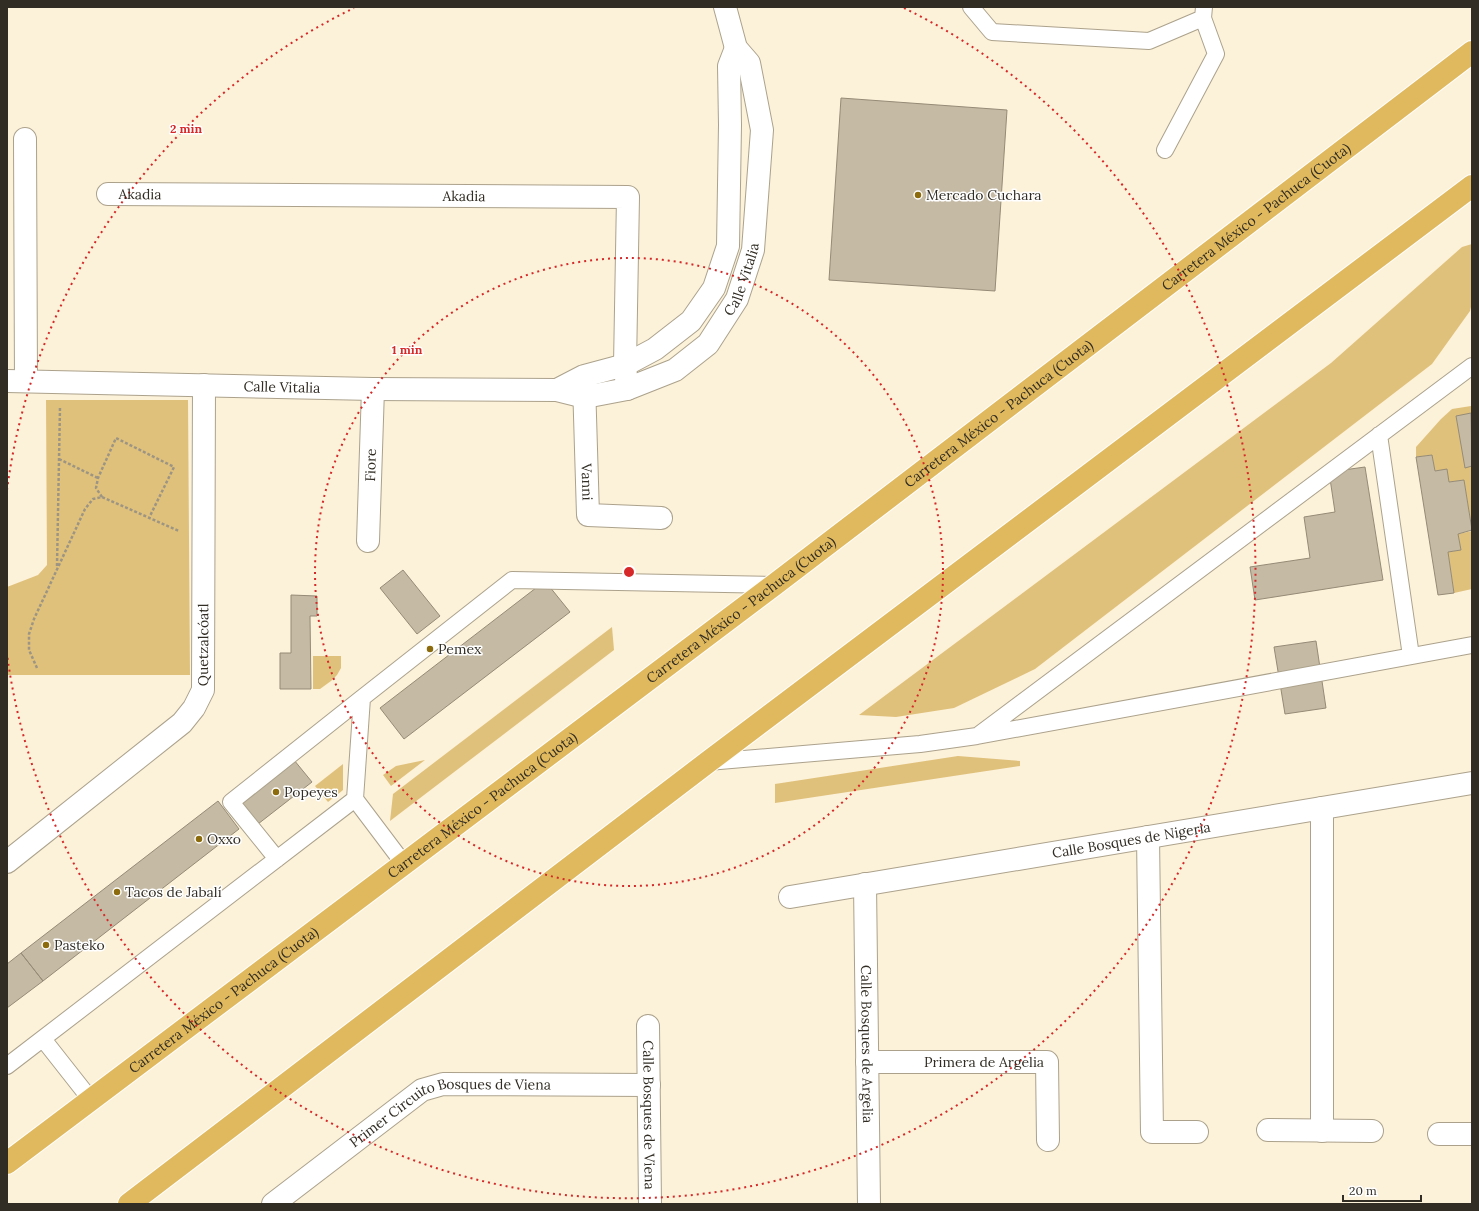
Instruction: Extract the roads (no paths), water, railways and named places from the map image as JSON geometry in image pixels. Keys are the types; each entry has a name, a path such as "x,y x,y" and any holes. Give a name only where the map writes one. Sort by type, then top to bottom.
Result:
{"highway":[{"name":"Carretera México - Pachuca (Cuota)","path":"7,1163 774,585 1472,52"},
{"path":"129,1204 708,762 1472,186"}],"street":[{"name":"Calle Vitalia","path":"17,381 373,389 557,390 585,387 627,390 676,370 708,344 737,299 753,250 762,130 749,63 736,48 725,7"},
{"name":"Calle Vitalia","path":"585,387 655,349 690,321 714,288 728,246 730,66 736,48"},
{"path":"17,381 25,139"},
{"name":"Akadia","path":"108,194 628,197 625,365 627,390"},
{"path":"728,246 753,250"},
{"name":"Quetzalcóatl","path":"7,862 182,723 194,708 203,690 204,386"},
{"name":"Vanni","path":"585,387 588,515 661,518"},
{"name":"Fiore","path":"368,541 373,389"},
{"name":"Calle Bosques de Nigeria","path":"790,896 1472,783"},
{"path":"1322,808 1322,1131"},
{"path":"1148,837 1152,1132 1197,1132"},
{"name":"Calle Bosques de Argelia","path":"865,884 869,1204"},
{"name":"Calle Bosques de Viena","path":"648,1026 650,1204"},
{"name":"Primera de Argelia","path":"867,1062 1047,1062 1048,1140"},
{"name":"Primer Circuito Bosques de Viena","path":"273,1204 422,1090 443,1084 649,1085"},
{"path":"1268,1130 1372,1131"},
{"path":"1439,1134 1472,1134"}],"lane":[{"path":"971,7 992,32 1149,41 1204,13 1216,54 1165,150"},
{"path":"977,736 1472,366"},
{"path":"1379,435 1411,656"},
{"path":"277,859 231,802 512,580 774,585"},
{"path":"708,762 920,744 977,736 1472,645"},
{"path":"362,698 355,799 404,864"},
{"path":"7,1066 355,799"},
{"path":"43,1039 91,1100"}],"place":[{"name":"Mercado Cuchara","path":"918,195"},
{"name":"Pemex","path":"430,649"},
{"name":"Popeyes","path":"276,792"},
{"name":"Oxxo","path":"199,839"},
{"name":"Tacos de Jabalí","path":"117,892"},
{"name":"Pasteko","path":"46,945"}]}
